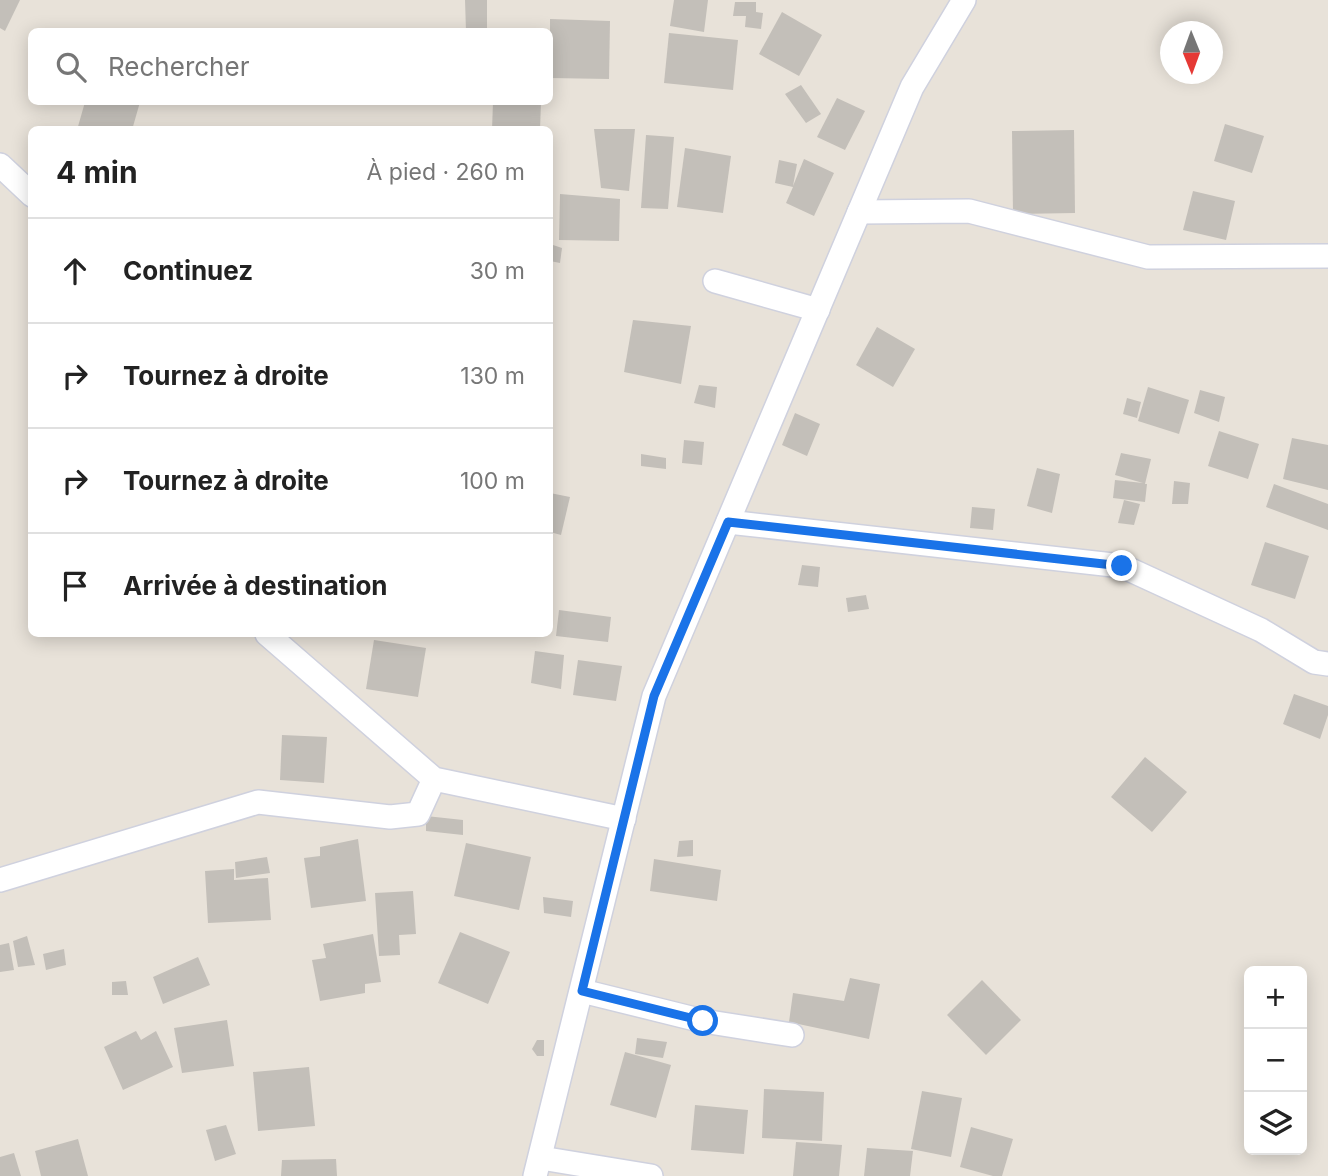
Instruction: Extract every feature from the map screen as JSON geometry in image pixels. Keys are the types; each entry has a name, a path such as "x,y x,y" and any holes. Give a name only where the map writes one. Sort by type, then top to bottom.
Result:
{"street":[{"path":"651,1176 538,1167 654,696 912,87 964,0"},
{"path":"0,164 28,191"},
{"path":"859,212 969,211 1147,257 1328,256"},
{"path":"715,281 818,310"},
{"path":"728,522 1122,566 1262,630 1314,662 1328,664"},
{"path":"270,637 434,779 624,818"},
{"path":"0,880 258,802 390,817 418,814 434,779"},
{"path":"582,991 703,1021 792,1035"}],"building":[{"path":"0,0 20,0 5,31 0,28"},
{"path":"465,0 487,0 487,28 466,28"},
{"path":"674,0 708,0 704,32 670,26"},
{"path":"735,2 756,2 756,12 763,13 761,29 745,27 746,16 733,16"},
{"path":"782,12 822,35 799,76 759,54"},
{"path":"550,19 610,21 609,79 553,78 553,28 550,28"},
{"path":"669,33 738,40 733,90 664,83"},
{"path":"801,85 821,114 806,123 785,94"},
{"path":"837,98 865,111 845,150 817,137"},
{"path":"84,105 139,105 133,126 78,126"},
{"path":"493,105 541,105 540,126 492,126"},
{"path":"1225,124 1264,136 1252,173 1214,161"},
{"path":"594,129 635,129 629,191 601,188"},
{"path":"1074,130 1075,213 1013,214 1012,131"},
{"path":"646,135 674,137 668,209 641,208"},
{"path":"685,148 731,156 723,213 677,207"},
{"path":"804,159 834,173 814,216 786,203 793,187 775,183 779,160 797,164 793,186"},
{"path":"1193,191 1235,201 1226,240 1183,230"},
{"path":"560,194 620,199 619,241 559,240"},
{"path":"553,245 562,248 560,263 553,262"},
{"path":"633,320 691,326 681,384 624,372"},
{"path":"877,327 915,349 893,387 856,365"},
{"path":"699,385 717,387 715,408 694,403"},
{"path":"1148,387 1189,400 1179,434 1138,421"},
{"path":"1200,390 1225,397 1219,422 1194,413"},
{"path":"1127,398 1141,402 1137,418 1123,414"},
{"path":"795,413 820,424 807,456 782,445"},
{"path":"1219,431 1259,444 1248,479 1208,466"},
{"path":"1292,438 1328,445 1328,490 1283,479"},
{"path":"684,440 704,442 702,465 682,463"},
{"path":"1121,453 1151,459 1145,484 1145,502 1113,498 1115,480 1143,483 1115,475"},
{"path":"641,454 666,458 666,469 641,466"},
{"path":"1037,468 1060,474 1052,513 1027,506"},
{"path":"1174,481 1190,483 1188,504 1172,504"},
{"path":"1274,484 1328,504 1328,530 1266,507"},
{"path":"553,494 570,497 561,535 553,533"},
{"path":"1124,500 1140,504 1134,525 1118,523"},
{"path":"972,507 995,509 993,530 970,528"},
{"path":"1265,542 1309,556 1295,599 1251,585"},
{"path":"802,565 820,567 818,587 798,585"},
{"path":"866,595 869,609 848,612 846,598"},
{"path":"559,610 611,617 608,642 556,636"},
{"path":"374,640 426,648 418,697 366,689"},
{"path":"535,651 564,655 561,689 531,683"},
{"path":"578,660 622,666 616,701 573,695"},
{"path":"1294,694 1328,706 1328,715 1320,739 1283,724"},
{"path":"282,735 327,737 324,783 280,780"},
{"path":"1145,757 1187,792 1152,832 1111,797"},
{"path":"426,816 463,820 463,835 426,831"},
{"path":"358,839 366,901 311,908 304,858 320,856 320,847"},
{"path":"693,840 693,856 677,857 679,841"},
{"path":"466,843 531,857 519,910 454,896"},
{"path":"267,857 270,873 236,878 235,862"},
{"path":"654,859 721,870 717,901 650,891"},
{"path":"234,869 234,880 268,878 271,920 208,923 205,871"},
{"path":"413,891 416,934 399,935 400,955 379,956 375,893"},
{"path":"543,897 573,901 571,917 544,913"},
{"path":"460,932 510,952 488,1004 438,983"},
{"path":"373,934 381,982 365,984 365,993 320,1001 312,960 326,958 323,944"},
{"path":"27,936 35,965 18,967 13,941"},
{"path":"9,943 14,970 0,972 0,945"},
{"path":"64,949 66,965 46,970 43,954"},
{"path":"198,957 210,985 163,1004 153,977"},
{"path":"850,978 880,984 869,1039 789,1022 793,993 844,1001"},
{"path":"982,980 1021,1020 986,1055 947,1015"},
{"path":"126,981 128,995 112,995 112,982"},
{"path":"227,1020 234,1066 182,1073 174,1028"},
{"path":"136,1031 141,1040 156,1031 173,1067 123,1090 104,1047"},
{"path":"637,1038 667,1042 663,1058 635,1054"},
{"path":"537,1040 544,1040 544,1056 537,1056 532,1049"},
{"path":"625,1052 671,1065 656,1118 610,1105"},
{"path":"309,1067 315,1126 258,1131 253,1072"},
{"path":"764,1089 824,1092 822,1141 762,1138"},
{"path":"922,1091 962,1098 951,1157 911,1149"},
{"path":"695,1105 748,1110 744,1154 691,1150"},
{"path":"226,1125 236,1154 215,1161 206,1130"},
{"path":"971,1127 1013,1139 1002,1176 960,1167"},
{"path":"78,1139 88,1176 41,1176 35,1151"},
{"path":"796,1142 842,1145 839,1176 793,1176"},
{"path":"867,1148 913,1151 910,1176 864,1176"},
{"path":"14,1153 21,1176 0,1176 0,1157"},
{"path":"336,1159 337,1176 281,1176 282,1160"}],"route":[{"path":"703,1021 582,991 654,696 728,522 1122,566"}]}
